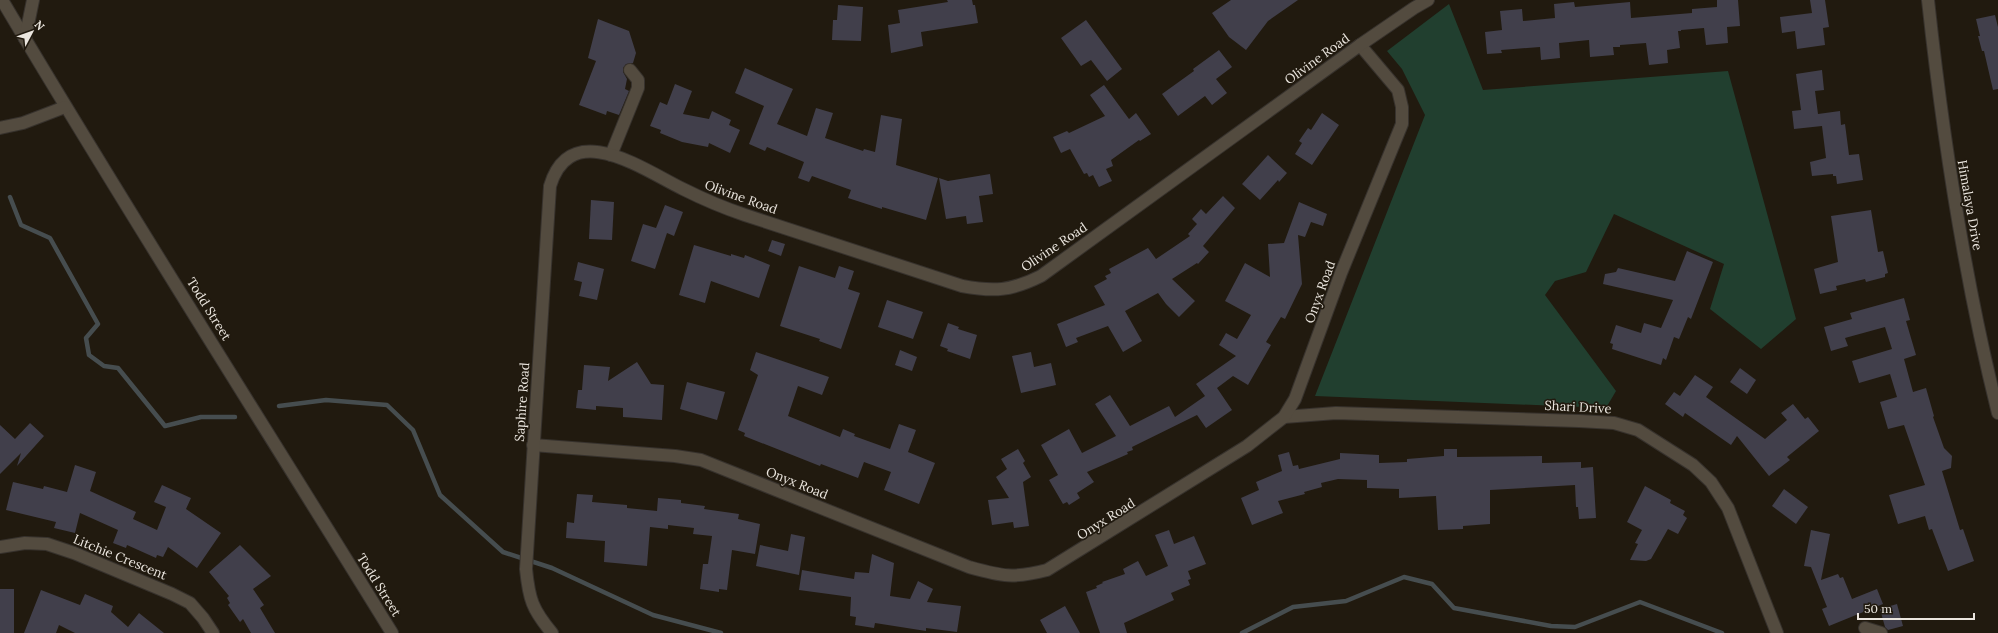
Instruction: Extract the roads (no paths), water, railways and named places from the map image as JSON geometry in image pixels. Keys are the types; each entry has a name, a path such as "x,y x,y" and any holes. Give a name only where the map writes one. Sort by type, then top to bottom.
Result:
{"street":[{"name":"Todd Street","path":"2,0 65,108 242,389 392,633"},
{"path":"25,39 32,0"},
{"name":"Olivine Road","path":"558,168 564,161 582,152 592,151 611,155 630,162 718,205 745,215 962,286 985,290 1006,290 1024,285 1041,276 1360,45 1428,0"},
{"name":"Himalaya Drive","path":"1928,0 1940,110 1954,203 1998,414"},
{"name":"Onyx Road","path":"533,445 675,456 701,460 969,567 1003,576 1026,576 1047,570 1070,558 1247,446 1284,417 1296,399 1341,273 1402,124 1402,107 1398,90 1360,45"},
{"path":"611,155 638,88 638,80 630,70"},
{"path":"0,128 23,124 65,108"},
{"name":"Saphire Road","path":"552,633 537,616 528,596 526,569 550,186 558,168"},
{"name":"Shari Drive","path":"1284,417 1336,413 1572,420 1614,423 1638,430 1693,464 1711,482 1728,508 1777,633"},
{"name":"Litchie Crescent","path":"0,547 25,543 47,544 74,553 190,603 213,633"},
{"path":"1865,628 1881,633"}],"waterway":[{"path":"10,197 21,225 50,238 98,324 86,338 89,355 104,366 118,368 165,426 201,417 235,417"},
{"path":"279,406 326,400 387,405 413,430 440,495 503,552 552,568 653,615 721,633"},
{"path":"1242,633 1293,607 1346,601 1404,577 1432,584 1454,608 1551,626 1575,627 1640,602 1722,633"}]}
